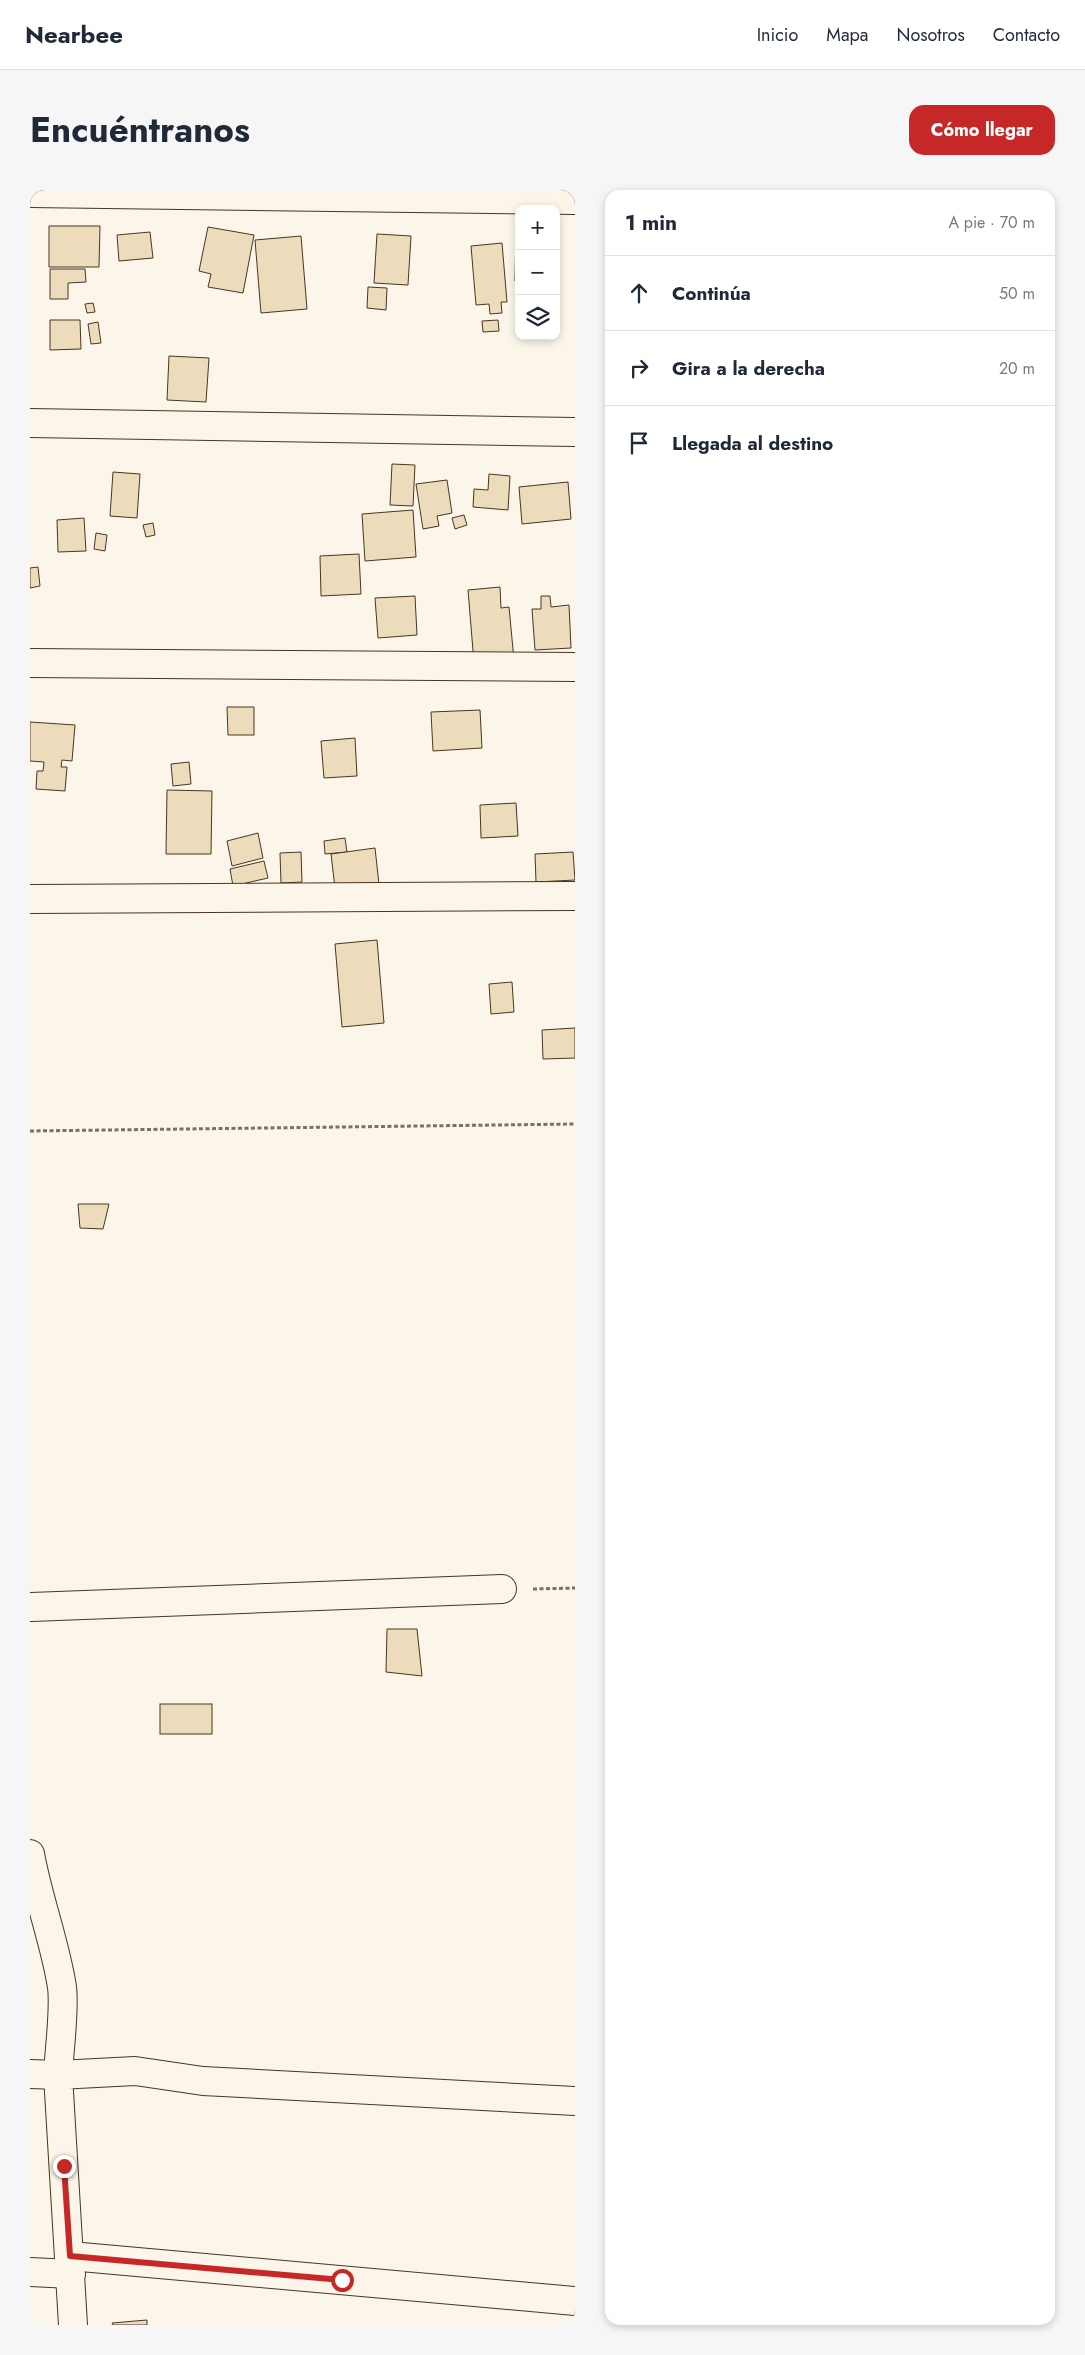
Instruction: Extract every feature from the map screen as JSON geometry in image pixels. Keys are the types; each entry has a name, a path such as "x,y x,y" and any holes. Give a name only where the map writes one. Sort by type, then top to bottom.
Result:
{"street":[{"path":"30,194 575,200"},
{"path":"30,423 575,432"},
{"path":"30,663 575,667"},
{"path":"30,899 575,896"},
{"path":"31,1607 502,1589"},
{"path":"30,1597 30,1628"},
{"path":"30,1854 37,1892 52,1941 62,1989 58,2075 73,2325"},
{"path":"30,2074 58,2075 135,2071 203,2081 575,2100"},
{"path":"30,2272 70,2265 575,2301"}],"path":[{"path":"30,1131 575,1124"},
{"path":"502,1589 575,1588"}],"building":[{"path":"49,226 100,226 99,267 49,267"},
{"path":"208,227 254,235 243,293 208,287 211,274 199,271"},
{"path":"150,232 153,258 119,261 117,235"},
{"path":"377,234 411,236 408,285 374,283"},
{"path":"301,236 307,309 261,313 255,240"},
{"path":"502,243 507,302 501,302 502,313 490,314 489,304 476,305 471,246"},
{"path":"50,269 85,269 86,282 68,283 68,299 50,299"},
{"path":"368,287 387,288 386,310 367,308"},
{"path":"93,303 95,312 87,313 85,304"},
{"path":"50,320 80,320 81,349 50,350"},
{"path":"498,320 499,331 483,332 482,321"},
{"path":"98,322 101,343 91,344 88,324"},
{"path":"169,356 209,358 206,402 167,400"},
{"path":"392,464 415,465 413,506 390,505"},
{"path":"113,472 140,474 137,518 110,516"},
{"path":"489,474 510,476 508,510 473,507 474,489 488,490"},
{"path":"447,480 452,513 437,516 439,526 423,529 416,484"},
{"path":"568,482 571,519 522,524 519,487"},
{"path":"413,510 416,557 365,561 362,514"},
{"path":"464,515 467,525 455,529 452,518"},
{"path":"84,518 86,551 58,552 57,520"},
{"path":"153,523 155,535 146,537 143,525"},
{"path":"96,533 107,535 105,551 94,549"},
{"path":"359,554 361,594 321,596 320,556"},
{"path":"38,567 40,586 30,588 30,568"},
{"path":"500,587 501,608 509,607 514,660 474,663 468,590"},
{"path":"415,596 417,635 378,638 375,598"},
{"path":"541,596 550,596 551,607 569,605 571,648 535,650 532,609 541,609"},
{"path":"227,707 254,707 254,735 228,735"},
{"path":"480,710 482,748 433,751 431,712"},
{"path":"30,722 75,725 72,761 62,760 61,767 67,767 65,791 36,789 37,771 43,771 44,762 30,761"},
{"path":"355,738 357,776 324,778 321,741"},
{"path":"189,762 191,784 173,786 171,764"},
{"path":"167,790 212,791 211,854 166,854"},
{"path":"516,803 518,836 481,838 480,805"},
{"path":"258,833 263,858 232,866 227,841"},
{"path":"345,838 347,852 325,854 324,841"},
{"path":"375,848 379,884 335,888 331,854"},
{"path":"301,852 302,882 281,883 280,853"},
{"path":"573,852 575,880 536,882 535,854"},
{"path":"264,861 268,878 233,886 230,869"},
{"path":"377,940 384,1023 342,1027 335,944"},
{"path":"512,982 514,1012 491,1014 489,984"},
{"path":"575,1028 575,1058 543,1059 542,1030"},
{"path":"78,1204 109,1204 103,1229 80,1228"},
{"path":"387,1629 417,1629 422,1676 386,1672"},
{"path":"160,1704 212,1704 212,1734 160,1734"},
{"path":"147,2320 147,2325 113,2325 112,2323"}],"route":[{"path":"64,2166 70,2256 342,2280"}]}
